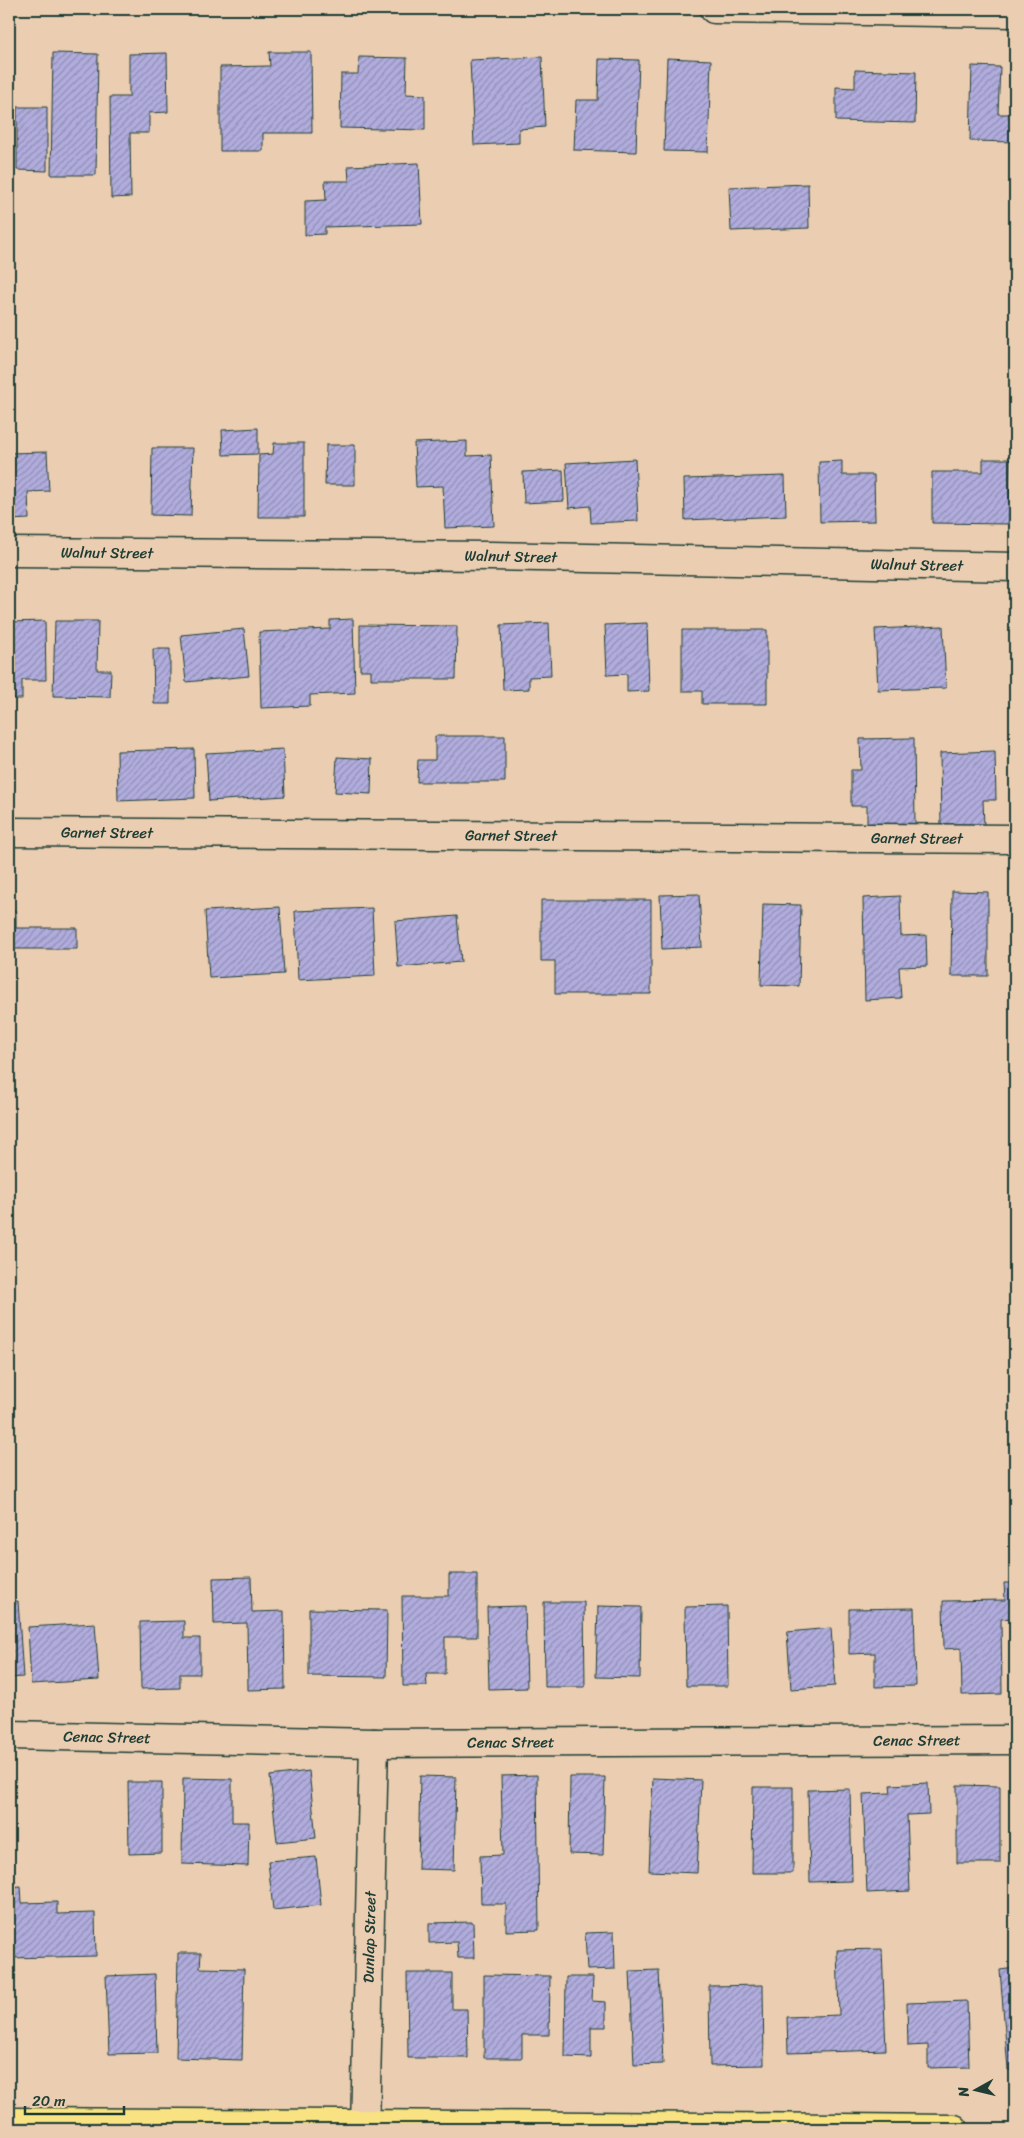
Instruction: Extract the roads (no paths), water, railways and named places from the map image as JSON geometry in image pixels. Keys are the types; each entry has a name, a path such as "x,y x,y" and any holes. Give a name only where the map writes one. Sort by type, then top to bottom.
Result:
{"main road":[{"path":"9,2122 365,2127 703,2125 954,2129"}],"street":[{"path":"714,9 1015,13"},
{"name":"Walnut Street","path":"9,552 501,556 1015,567"},
{"name":"Garnet Street","path":"9,832 1015,839"},
{"name":"Cenac Street","path":"9,1736 374,1743 1015,1740"},
{"name":"Dunlap Street","path":"365,2127 374,1743"}]}
